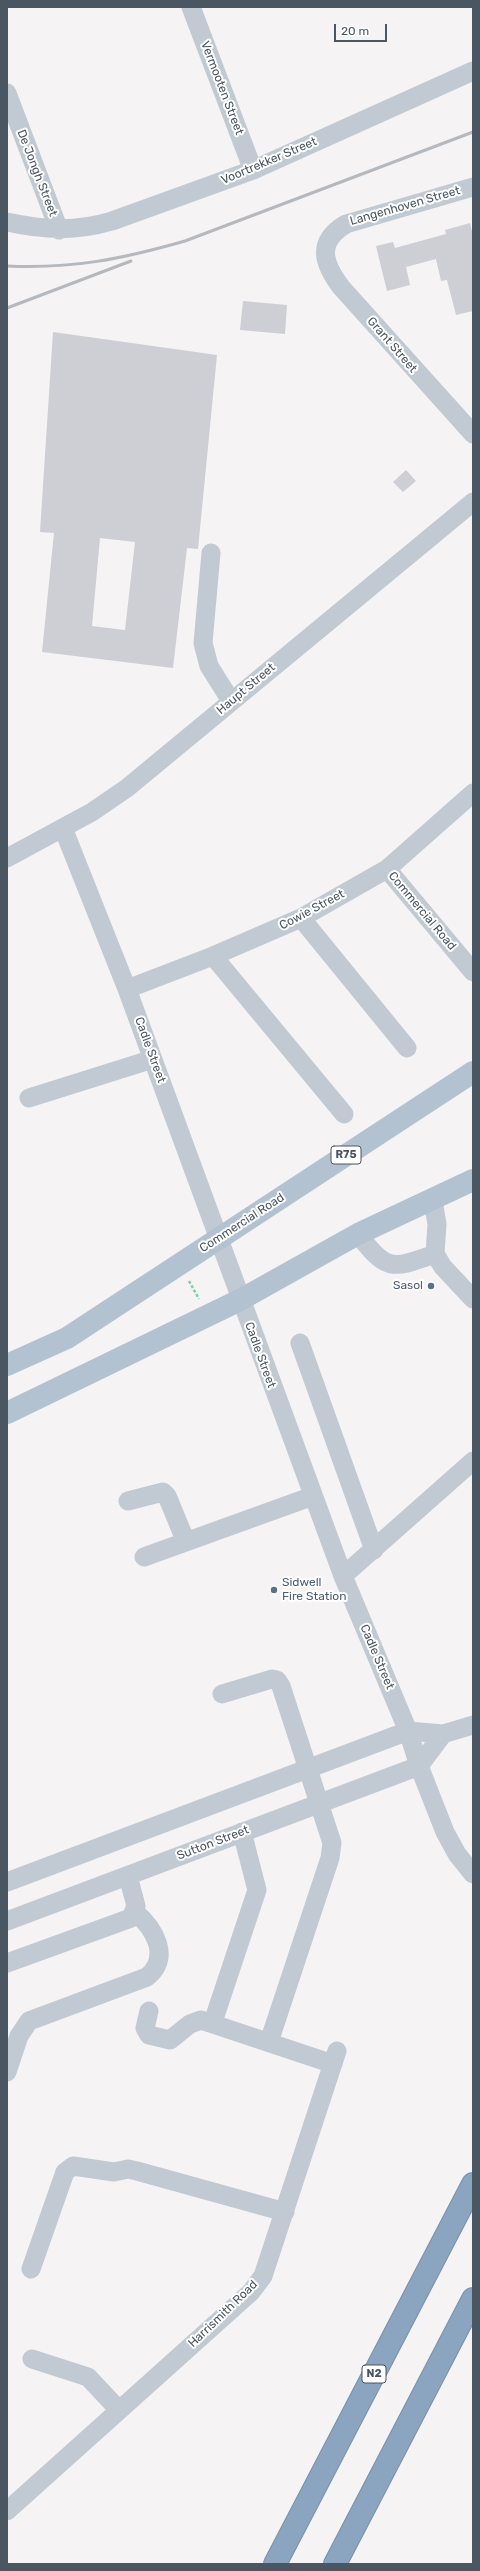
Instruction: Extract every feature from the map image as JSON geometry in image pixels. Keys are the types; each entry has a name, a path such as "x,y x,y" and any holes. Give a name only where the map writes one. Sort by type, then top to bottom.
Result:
{"highway":[{"path":"459,2210 473,2178"},
{"name":"N2","path":"275,2564 473,2184"},
{"path":"335,2564 473,2299"}],"main road":[{"name":"Commercial Road","path":"7,1365 67,1338 473,1072"},
{"path":"7,1413 240,1300 358,1234 433,1201 473,1180"}],"street":[{"name":"Vermooten Street","path":"192,7 253,170"},
{"name":"Voortrekker Street","path":"7,222 59,230 90,228 112,221 253,170 473,71"},
{"name":"De Jongh Street","path":"7,93 59,230"},
{"name":"Langenhoven Street","path":"326,248 336,230 346,224 473,187"},
{"name":"Grant Street","path":"326,248 325,260 329,271 473,434"},
{"name":"Haupt Street","path":"7,858 63,828 126,788 162,761 231,701 473,502"},
{"path":"211,553 202,642 209,666 231,701"},
{"name":"Cowie Street","path":"127,989 213,956 301,918 387,868 473,793"},
{"name":"Cadle Street","path":"63,828 127,989 342,1576 408,1731 419,1766 445,1832 457,1854 473,1874"},
{"name":"Commercial Road","path":"387,868 473,972"},
{"path":"301,918 407,1048"},
{"path":"213,956 344,1114"},
{"path":"29,1098 153,1059"},
{"path":"433,1201 437,1224 435,1254 442,1267 473,1299"},
{"path":"358,1234 370,1249 390,1265 403,1265 435,1254"},
{"path":"300,1343 374,1550"},
{"path":"342,1576 374,1550 473,1461"},
{"path":"128,1501 163,1492 167,1496 186,1542"},
{"path":"144,1557 313,1496"},
{"path":"149,2011 145,2028 146,2032 163,2039 175,2038 195,2021 213,2022 269,2042 332,1851 330,1835 320,1803 281,1686 277,1680 272,1679 222,1694"},
{"path":"7,1882 408,1731 443,1734 473,1725"},
{"path":"419,1766 443,1734"},
{"name":"Sutton Street","path":"8,1918 128,1876 419,1766"},
{"path":"213,2022 257,1890 242,1832"},
{"path":"7,2072 19,2036 29,2021 147,1977 159,1961 160,1953 153,1933 136,1912 135,1897 128,1876"},
{"path":"7,1963 104,1930 131,1918 136,1912"},
{"name":"Harrismith Road","path":"7,2511 251,2292 267,2267 335,2058 269,2042"},
{"path":"31,2269 65,2172 73,2166 114,2172 128,2170 137,2171 285,2212"},
{"path":"32,2359 88,2377 119,2410"}],"path":[{"path":"180,1265 209,1315"}],"building":[{"path":"470,223 473,236 473,311 456,315 447,280 441,281 436,259 406,267 410,285 387,291 376,246 393,242 395,248 446,234 445,230"},
{"path":"243,301 287,305 285,334 240,330"},
{"path":"53,332 217,355 198,549 187,548 173,668 42,652 54,533 40,532","holes":["100,538 135,542 125,630 92,626"]},
{"path":"406,470 416,481 403,492 393,482"}],"railway":[{"path":"7,266 31,267 76,264 118,258 185,241 473,132"},
{"path":"7,308 131,261"}],"place":[{"name":"Sasol","path":"431,1286"},
{"name":"Sidwell Fire Station","path":"274,1590"}]}
